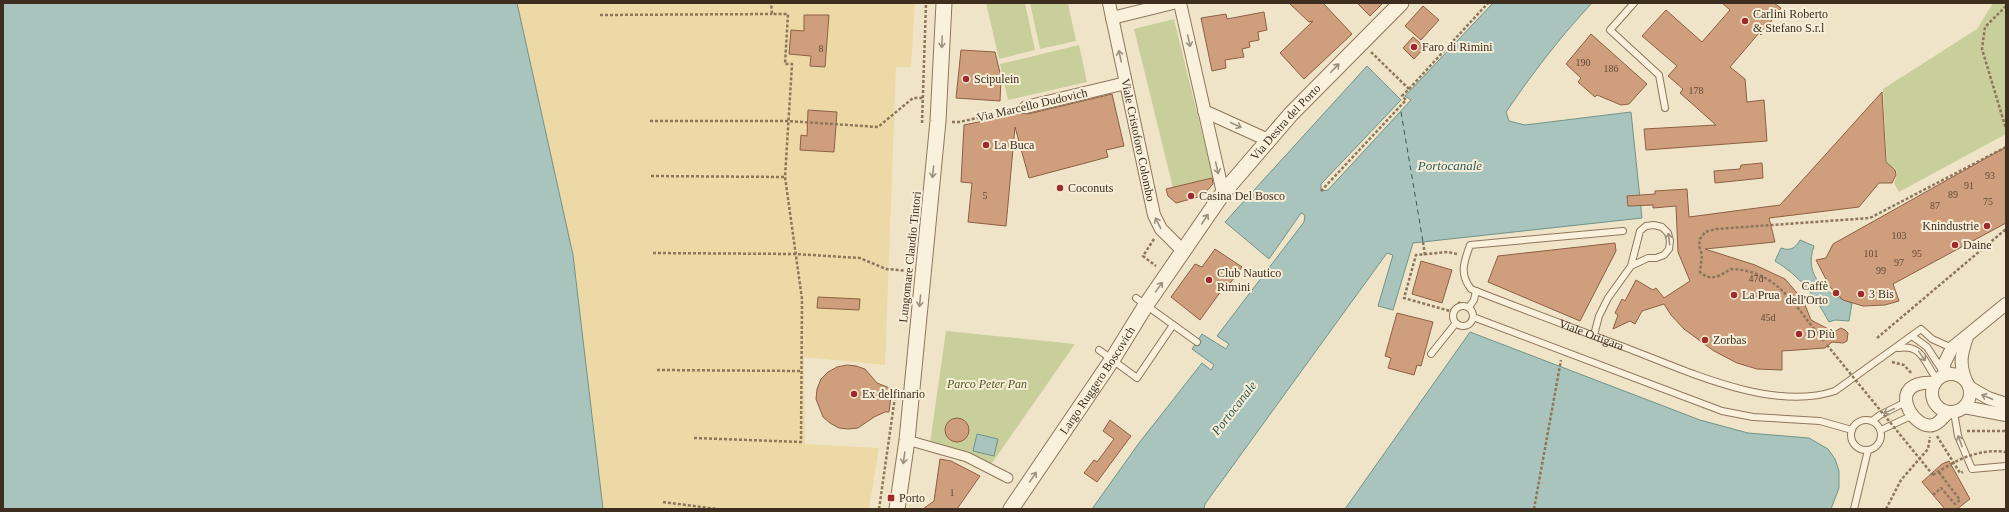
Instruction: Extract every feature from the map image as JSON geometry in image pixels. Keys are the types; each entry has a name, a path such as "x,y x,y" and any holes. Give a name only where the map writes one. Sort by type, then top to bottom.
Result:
{"street":[{"name":"Lungomare Claudio Tintori","path":"897,509 907,440 916,272 938,121 944,3"},
{"name":"Viale Cristoforo Colombo","path":"1109,3 1154,215 1161,229 1184,252"},
{"path":"1112,18 1173,3"},
{"path":"1180,3 1223,192"},
{"name":"Via Destra del Porto","path":"1184,252 1223,192 1268,140 1360,42 1401,3"},
{"name":"Via Marcello Dudovich","path":"1026,107 1126,84"},
{"path":"1204,111 1268,140"},
{"name":"Largo Ruggero Boscovich","path":"1011,509 1112,360 1141,302 1184,252"},
{"path":"2006,304 1952,348 1932,394 1933,399 1940,408 2006,416"},
{"path":"1967,337 1962,354 1961,369 1968,384 1969,400 1956,410 1944,415 1936,424 1932,426 1919,422 1913,416 1906,402 1906,394 1912,385 1956,375 1968,384 1988,398 2006,404"},
{"path":"907,440 967,457 1008,478"}],"lane":[{"path":"1634,3 1610,30 1659,75 1665,108"},
{"path":"1594,335 1599,316 1608,298 1631,266 1640,231 1646,226 1654,225 1662,227 1668,233 1670,241 1669,249 1664,255 1656,258 1648,258 1631,266"},
{"path":"1466,256 1470,245 1623,231"},
{"name":"Viale Ortigara","path":"1466,256 1464,280 1471,289 1722,383 1762,394 1804,396 1825,394 1842,387 1854,379 1921,329 1932,339 1952,348"},
{"path":"1469,308 1474,300 1476,291"},
{"path":"1141,302 1197,342"},
{"path":"1463,305 1473,312 1473,317 1471,322 1466,326 1456,323 1453,317 1454,311 1463,305"},
{"path":"1473,317 1722,411 1753,417 1820,421 1852,430"},
{"path":"1432,354 1456,323"},
{"path":"1099,350 1137,378 1173,325"},
{"path":"1912,336 1927,347 1939,379"},
{"path":"1897,348 1907,346 1916,349 1922,355 1929,370 1939,379"},
{"path":"1872,421 1880,415 1906,402"},
{"path":"1956,410 1958,436 1972,469 2006,466"},
{"path":"1881,430 1913,416"},
{"path":"1860,421 1872,421 1878,424 1881,430 1880,441 1873,448 1868,450 1856,446 1853,442 1852,430 1860,421"},
{"path":"1854,509 1868,450"}],"path":[{"path":"770,3 772,14"},
{"path":"922,128 926,3"},
{"path":"1321,191 1400,110 1406,100 1402,96 1488,3"},
{"path":"2006,6 1985,27 1982,49 2006,129"},
{"path":"600,15 788,14 785,64 792,64 785,177 802,299 801,442 694,438"},
{"path":"1360,42 1409,89"},
{"path":"650,121 788,121 878,127 913,98 923,98"},
{"name":"Via Marcello Dudovich","path":"938,121 959,122 1026,107"},
{"path":"1824,341 1781,287 1768,279 1756,273 1740,269 1731,269 1712,278 1706,277 1700,272 1702,254 1699,246 1700,240 1705,232 1716,229 1870,218 2006,147"},
{"path":"651,176 785,177"},
{"path":"1143,256 1161,229"},
{"path":"1877,338 2006,229"},
{"path":"1423,242 1425,255"},
{"path":"1416,255 1448,252 1466,256"},
{"path":"653,253 796,254 860,258 886,269 916,272"},
{"name":"Lungomare Claudio Tintori","path":"908,278 916,272 910,264"},
{"path":"1827,345 1933,475 1962,458 1982,452 2006,452"},
{"path":"1534,509 1562,350"},
{"path":"657,370 802,371"},
{"path":"1843,375 1848,372 1858,384"},
{"path":"879,509 896,389"},
{"path":"1932,426 1960,474 1972,469"},
{"path":"1886,509 1901,480 1928,449 1932,426"},
{"path":"1970,432 2006,431"},
{"path":"1933,495 1941,488 1955,504 1960,500 1938,471"},
{"path":"663,502 717,509"}],"green space":[{"path":"986,3 1025,3 1035,50 999,59"},
{"path":"1030,3 1068,3 1076,41 1040,49"},
{"path":"1993,3 2006,3 2006,134 1899,192 1894,183 1897,175 1896,169 1887,165 1883,89 1977,29"},
{"path":"1174,19 1213,178 1173,188 1134,29"},
{"path":"1079,45 1087,82 1008,100 1000,64"},
{"name":"Parco Peter Pan","path":"946,331 1075,344 990,466 930,443"}],"sand":[{"path":"517,3 915,3 911,67 896,67 885,365 804,357 805,444 879,448 869,509 603,509 573,255"}],"water":[{"path":"3,3 517,3 573,255 603,509 3,509"},
{"name":"Portocanale","path":"1493,3 1592,3 1547,56 1506,112 1509,121 1525,125 1631,112 1642,218 1413,243 1393,310 1378,306 1393,255 1387,253 1205,504 1204,509 1092,509 1139,443 1202,363 1211,370 1214,365 1192,349 1202,334 1226,349 1229,344 1217,336 1304,222 1305,215 1301,213 1269,259 1225,222 1367,66 1401,100 1321,184 1321,191 1328,190 1411,100 1405,96"},
{"path":"1800,240 1814,246 1811,257 1812,266 1814,275 1819,283 1834,295 1852,303 1849,321 1835,320 1829,322 1806,287 1792,273 1775,261 1781,248 1792,248"},
{"path":"1470,332 1700,420 1748,433 1809,438 1828,449 1835,459 1839,471 1839,488 1831,509 1345,509"},
{"path":"977,434 998,439 994,456 973,451"}],"building":[{"path":"1289,3 1323,3 1352,34 1304,79 1280,53 1313,21 1309,22"},
{"path":"1357,3 1383,3 1370,16"},
{"path":"1722,3 1774,3 1781,8 1761,35 1759,33 1730,67 1745,79 1747,102 1764,100 1767,141 1646,150 1644,129 1716,125 1680,93 1683,89 1668,76 1677,66 1642,36 1666,10 1702,42 1730,10"},
{"path":"1423,6 1439,20 1421,40 1405,26"},
{"path":"1264,12 1267,30 1258,32 1259,40 1249,42 1250,47 1242,49 1244,57 1225,60 1226,68 1212,71 1201,18 1226,14 1227,19"},
{"path":"804,15 829,15 825,67 810,66 811,56 789,54 791,30 804,31"},
{"path":"1591,34 1647,84 1629,104 1621,105 1597,95 1595,97 1578,82 1581,78 1566,64"},
{"path":"1413,37 1425,47 1414,59 1403,48"},
{"path":"961,50 995,52 1001,77 1000,101 956,98"},
{"name":"La Prua","path":"1882,92 1886,162 1895,170 1896,175 1892,183 1879,183 1859,207 1769,218 1775,242 1705,249 1755,265 1785,279 1803,300 1811,320 1834,332 1841,328 1845,330 1848,333 1847,341 1843,343 1832,342 1825,348 1782,351 1782,370 1757,369 1737,363 1714,351 1684,329 1671,315 1664,304 1642,311 1635,324 1630,321 1613,329 1618,315 1615,313 1622,299 1625,301 1636,280 1653,290 1656,288 1664,298 1690,281 1678,252 1676,206 1653,208 1653,205 1628,206 1627,196 1655,194 1655,191 1687,189 1689,217 1780,205"},
{"path":"1112,94 1124,146 1106,150 1108,157 1029,178 1015,127 1006,226 968,222 972,183 961,182 964,125 1022,113 1028,114"},
{"path":"808,110 837,112 834,152 800,150 801,135 807,136"},
{"path":"2006,147 2006,223 1893,284 1899,301 1885,305 1863,306 1843,300 1830,287 1816,260 1826,258 1833,244"},
{"path":"1762,163 1763,178 1715,183 1714,171 1740,169 1741,165"},
{"path":"1212,178 1213,184 1202,196 1176,203 1168,196 1166,189"},
{"path":"1615,243 1616,251 1580,321 1488,282 1498,256"},
{"path":"1215,249 1242,267 1226,289 1224,287 1200,320 1171,297 1195,264 1202,267"},
{"path":"1421,261 1452,270 1442,303 1412,294"},
{"path":"818,297 860,299 859,310 817,308"},
{"path":"1397,313 1433,322 1421,366 1417,365 1414,375 1388,368 1391,358 1385,356"},
{"name":"Ex delfinario","path":"847,365 865,369 877,383 892,389 889,412 885,412 874,417 858,428 848,429 839,428 823,417 816,399 817,389 821,379 828,372 837,367"},
{"path":"957,418 962,419 968,425 968,435 962,441 957,442 952,441 946,435 945,430 946,425 952,419"},
{"path":"1110,420 1131,436 1097,482 1084,473 1094,460 1097,462 1114,439 1103,431"},
{"path":"940,459 951,461 980,476 957,509 923,509 934,501"},
{"path":"1949,461 1970,499 1957,509 1945,509 1922,482 1942,464"}],"ferry route":[{"path":"1401,112 1423,242"}],"place":[{"name":"Carlini Roberto & Stefano S.r.l","path":"1745,21"},
{"name":"Faro di Rimini","path":"1414,47"},
{"name":"Scipulein","path":"966,79"},
{"name":"La Buca","path":"986,145"},
{"name":"Coconuts","path":"1060,188"},
{"name":"Casina Del Bosco","path":"1191,196"},
{"name":"Knindustrie","path":"1987,226"},
{"name":"Daine","path":"1955,245"},
{"name":"Club Nautico Rimini","path":"1209,280"},
{"name":"Caffè dell'Orto","path":"1836,293"},
{"name":"3 Bis","path":"1861,294"},
{"name":"La Prua","path":"1734,295"},
{"name":"D Più","path":"1799,334"},
{"name":"Zorbas","path":"1705,340"},
{"name":"Ex delfinario","path":"854,394"},
{"name":"Porto","path":"891,498"}]}
